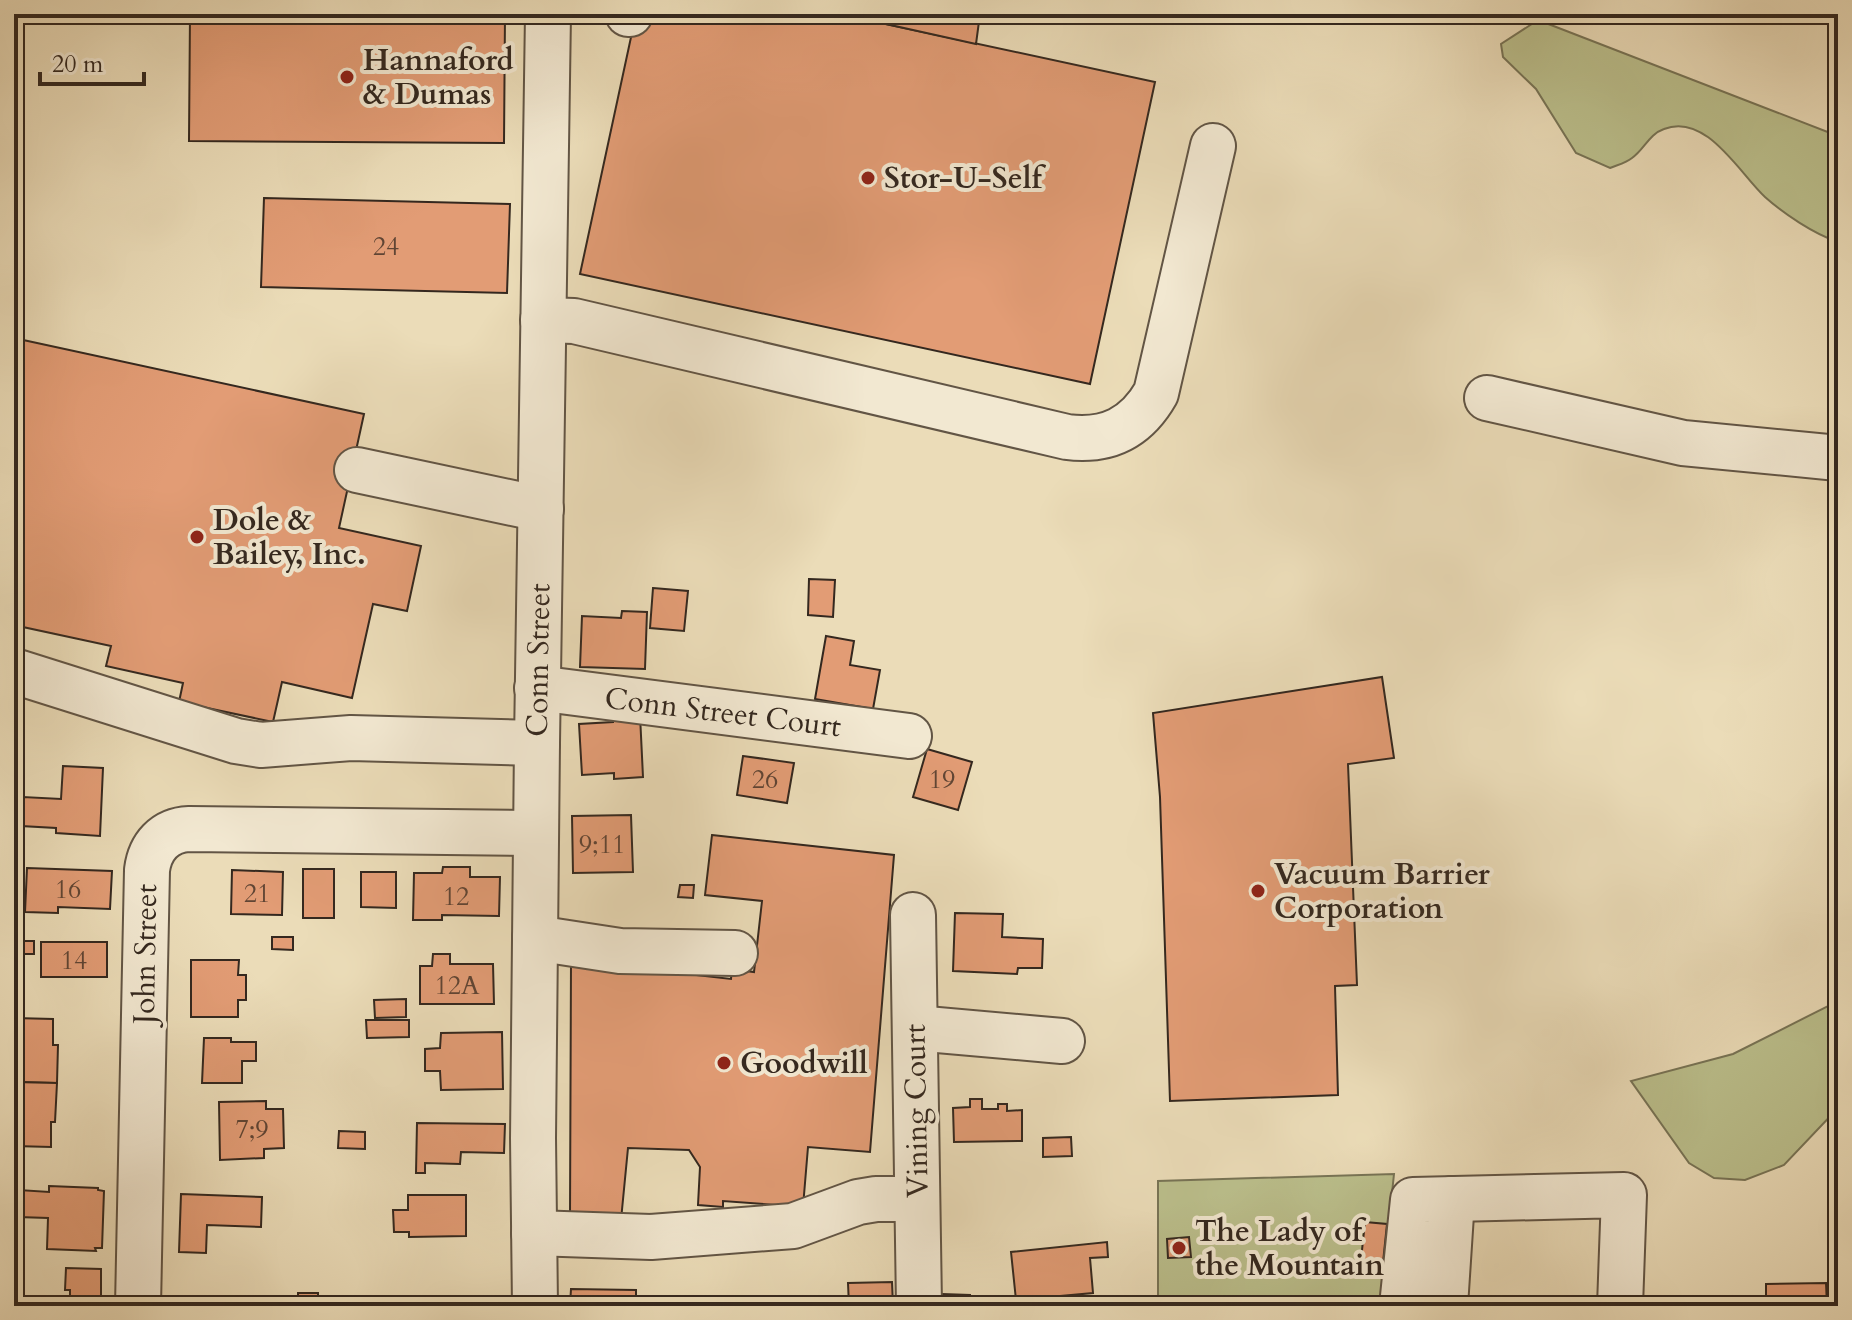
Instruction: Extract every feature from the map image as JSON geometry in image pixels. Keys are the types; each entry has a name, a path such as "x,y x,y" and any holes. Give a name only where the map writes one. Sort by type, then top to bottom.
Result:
{"street":[{"name":"Conn Street","path":"535,1306 537,688 548,14"},
{"path":"543,320 574,321 1067,437 1098,438 1126,427 1149,406 1156,393 1213,146"},
{"path":"1487,398 1683,443 1838,458"},
{"path":"357,470 541,509"},
{"path":"14,671 253,744 351,738 537,743"},
{"name":"Conn Street Court","path":"537,688 909,736"},
{"name":"John Street","path":"138,1306 147,870 149,856 157,843 181,830 536,833"},
{"name":"Vining Court","path":"913,915 919,1306"},
{"path":"535,938 620,951 735,953"},
{"path":"915,1028 1062,1041"},
{"path":"1432,1200 1624,1195 1620,1306"},
{"path":"534,1233 651,1237 793,1226 858,1202 917,1199"},
{"path":"1402,1306 1432,1200"},
{"path":"1432,1200 1445,1306"}],"green space":[{"path":"1538,20 1838,136 1838,242 1790,217 1755,187 1721,148 1694,129 1679,126 1659,131 1632,158 1610,168 1576,153 1536,89 1503,57 1501,44"},
{"path":"1838,1001 1838,1108 1784,1165 1745,1180 1714,1178 1689,1163 1631,1081 1733,1054"},
{"path":"1394,1174 1380,1306 1158,1306 1158,1181"}],"building":[{"name":"Hannaford & Dumas","path":"190,14 505,14 504,143 189,141"},
{"name":"Stor-U-Self","path":"636,14 839,14 1155,82 1090,384 580,274"},
{"path":"841,14 980,14 976,44"},
{"path":"264,198 510,204 507,293 261,287"},
{"name":"Dole & Bailey, Inc.","path":"14,338 364,414 339,528 421,546 407,611 373,604 352,698 282,682 273,722 179,702 183,683 106,666 111,646 18,626 14,639"},
{"path":"809,579 835,580 833,617 808,615"},
{"path":"653,588 688,591 684,631 650,628"},
{"path":"622,611 647,612 645,669 580,667 582,616 621,618"},
{"path":"826,636 854,641 850,665 880,670 873,709 815,699"},
{"name":"Vacuum Barrier Corporation","path":"1382,677 1394,758 1348,764 1357,985 1335,986 1338,1095 1170,1101 1160,797 1153,713"},
{"path":"640,715 643,777 614,779 614,773 582,775 579,724 613,722 613,716"},
{"path":"927,749 972,762 958,810 913,797"},
{"path":"743,756 794,763 787,803 737,795"},
{"path":"63,766 103,768 100,836 56,833 56,828 21,826 23,797 61,799"},
{"path":"631,815 633,872 573,873 572,816"},
{"name":"Goodwill","path":"712,835 894,855 870,1152 808,1147 803,1207 723,1201 723,1207 698,1205 700,1167 689,1150 628,1148 621,1220 570,1218 571,961 731,979 732,969 754,972 762,901 705,895"},
{"path":"443,867 470,867 470,877 500,877 499,916 442,915 442,920 413,920 414,873 442,873"},
{"path":"27,868 112,871 110,909 58,907 58,913 25,912"},
{"path":"303,869 334,869 334,918 303,918"},
{"path":"232,870 283,872 282,915 231,914"},
{"path":"361,872 396,872 396,908 361,907"},
{"path":"680,885 694,885 693,898 678,897"},
{"path":"955,913 1003,914 1002,937 1043,939 1042,968 1018,968 1017,974 953,971"},
{"path":"272,937 293,937 293,950 272,949"},
{"path":"16,941 34,941 34,954 15,954"},
{"path":"41,942 107,942 107,977 41,977"},
{"path":"433,954 450,954 450,964 493,964 494,1004 420,1004 420,966 432,966"},
{"path":"191,960 239,960 238,975 246,975 246,1000 238,1000 238,1017 191,1017"},
{"path":"406,999 406,1017 375,1018 374,1000"},
{"path":"14,1018 53,1019 53,1045 58,1045 57,1083 14,1082"},
{"path":"366,1020 409,1020 409,1037 367,1038"},
{"path":"502,1032 503,1089 441,1090 440,1071 425,1071 425,1049 440,1048 441,1033"},
{"path":"204,1038 256,1042 256,1061 242,1061 242,1083 202,1083"},
{"path":"14,1082 57,1083 51,1147 14,1146"},
{"path":"970,1099 982,1099 982,1109 998,1109 998,1104 1007,1104 1007,1111 1022,1110 1022,1141 954,1142 953,1108 970,1107"},
{"path":"266,1101 266,1109 283,1109 284,1148 264,1149 264,1158 220,1160 219,1102"},
{"path":"417,1123 505,1124 504,1153 461,1152 460,1164 425,1163 425,1173 416,1173"},
{"path":"339,1131 365,1132 365,1149 338,1148"},
{"path":"1071,1137 1072,1156 1043,1157 1043,1138"},
{"path":"49,1186 98,1188 104,1191 102,1248 95,1248 96,1251 47,1249 48,1218 18,1217 19,1190 49,1192"},
{"path":"181,1194 262,1197 261,1227 207,1225 206,1253 179,1252"},
{"path":"408,1195 466,1195 466,1236 409,1237 409,1232 394,1232 393,1210 408,1210"},
{"path":"1365,1222 1387,1224 1382,1272 1360,1269"},
{"name":"The Lady of the Mountain","path":"1189,1237 1191,1257 1168,1258 1167,1239"},
{"path":"1107,1242 1108,1257 1090,1258 1093,1293 1016,1300 1011,1252"},
{"path":"66,1268 101,1269 101,1306 70,1306 70,1290 65,1290"},
{"path":"892,1282 893,1306 849,1306 848,1283"},
{"path":"1826,1283 1827,1306 1766,1306 1766,1284"},
{"path":"571,1289 636,1290 636,1306 570,1306"},
{"path":"298,1293 318,1293 318,1306 298,1306"},
{"path":"942,1294 970,1295 970,1306 941,1306"},
{"path":"1165,1301 1196,1306 1164,1306"},
{"path":"412,1302 469,1306 412,1306"},
{"path":"1476,1302 1607,1306 1476,1306"}],"place":[{"name":"Hannaford & Dumas","path":"347,77"},
{"name":"Stor-U-Self","path":"868,178"},
{"name":"Dole & Bailey, Inc.","path":"197,537"},
{"name":"Vacuum Barrier Corporation","path":"1258,891"},
{"name":"Goodwill","path":"724,1063"},
{"name":"The Lady of the Mountain","path":"1179,1248"}]}
